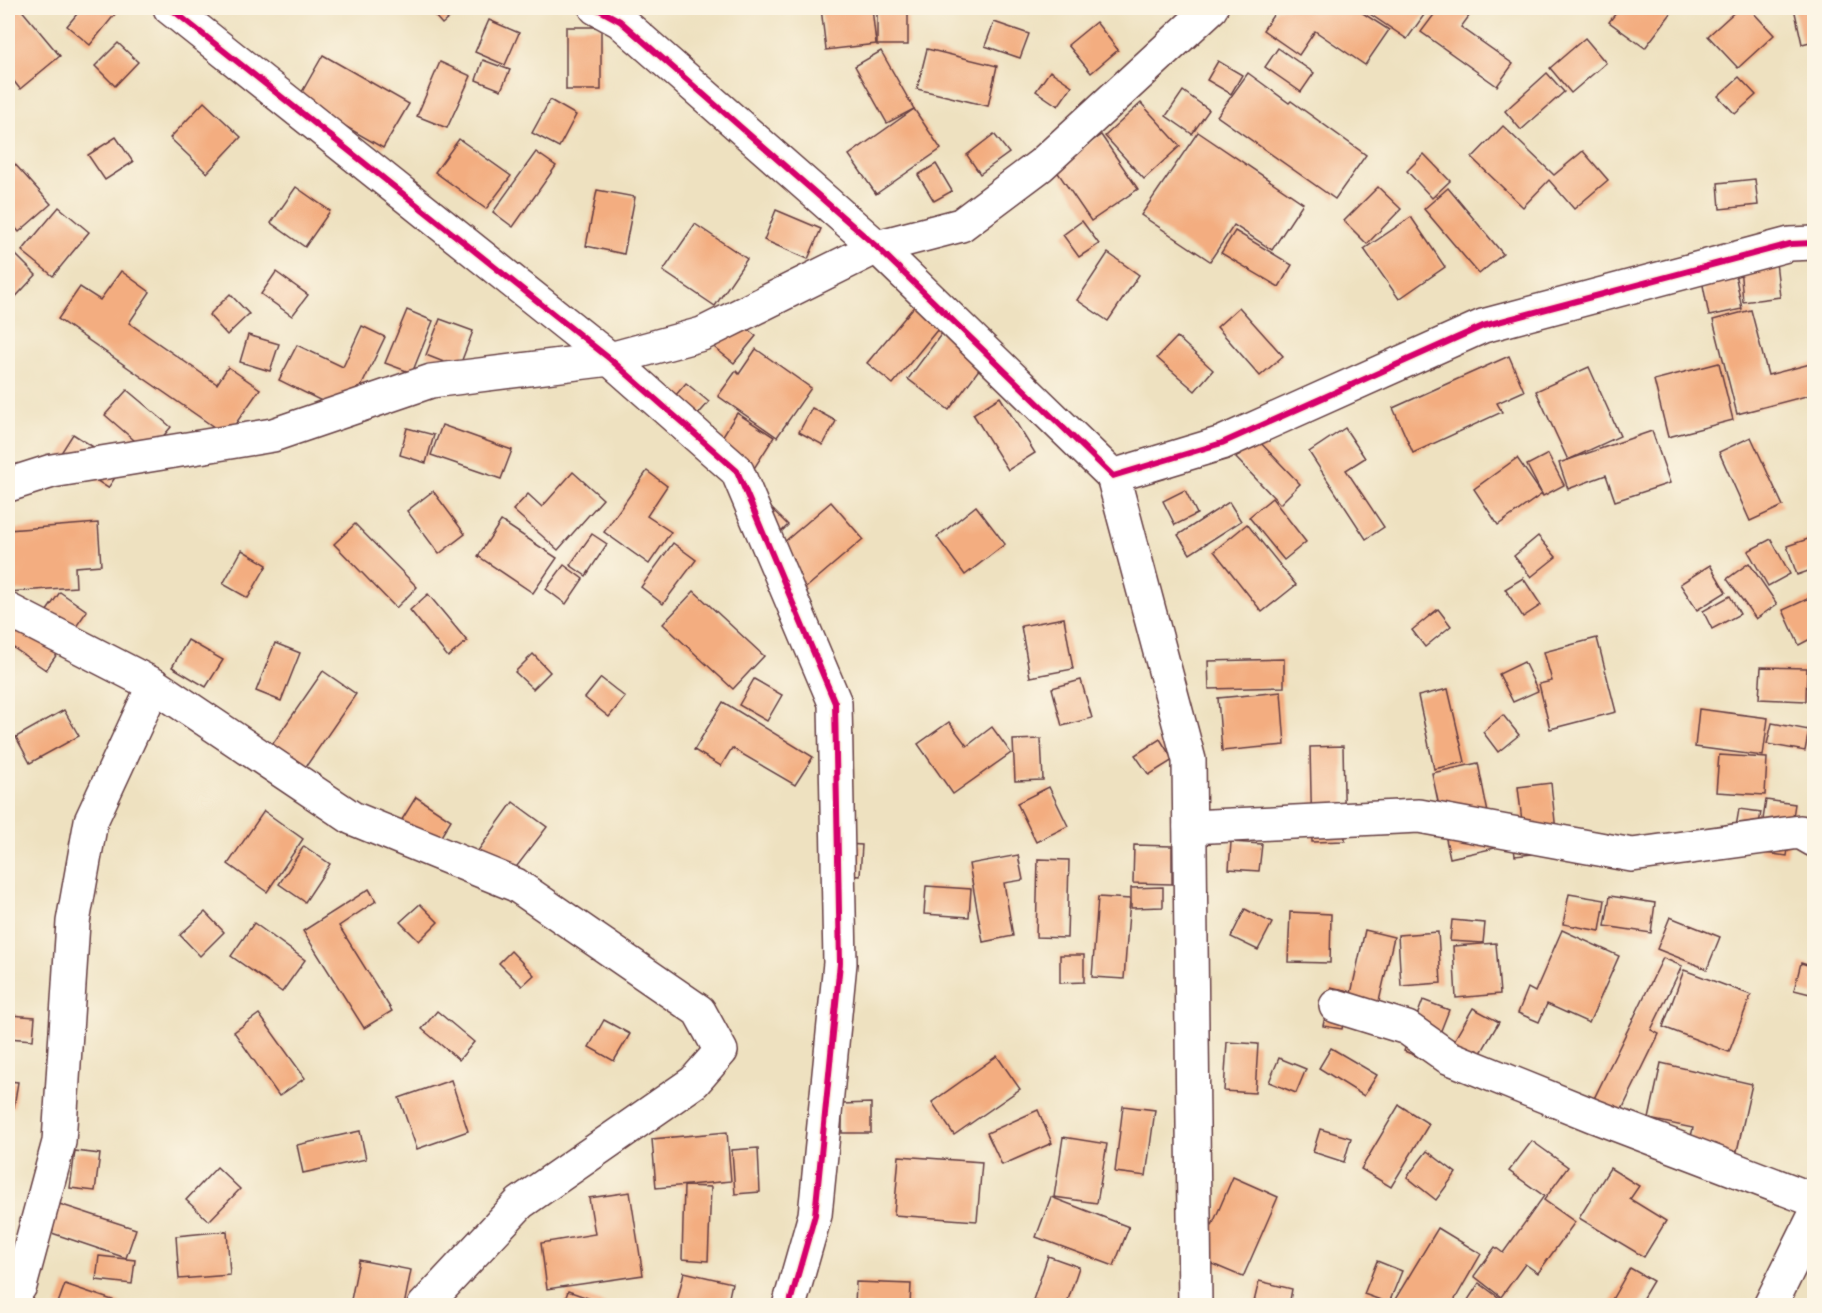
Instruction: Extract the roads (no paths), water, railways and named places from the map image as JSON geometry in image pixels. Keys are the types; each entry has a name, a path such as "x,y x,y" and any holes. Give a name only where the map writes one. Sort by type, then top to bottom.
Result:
{"street":[{"path":"170,8 610,359 737,471 835,703 840,963 815,1215 789,1305"},
{"path":"596,8 620,21 877,247 1113,476 1189,760 1195,1305"},
{"path":"8,485 52,471 273,435 431,381 610,359 702,334 877,247 961,225 1041,165 1211,8"},
{"path":"1113,476 1222,443 1483,326 1790,244 1815,243"},
{"path":"8,610 154,685 352,818 516,885 699,1011 721,1051 694,1082 520,1203 424,1305"},
{"path":"8,1302 20,1286 59,1142 72,922 91,821 154,685"},
{"path":"1190,827 1419,816 1632,855 1800,832 1815,840"},
{"path":"1336,1006 1407,1028 1448,1057 1594,1116 1815,1200"},
{"path":"1770,1305 1815,1217"}]}
